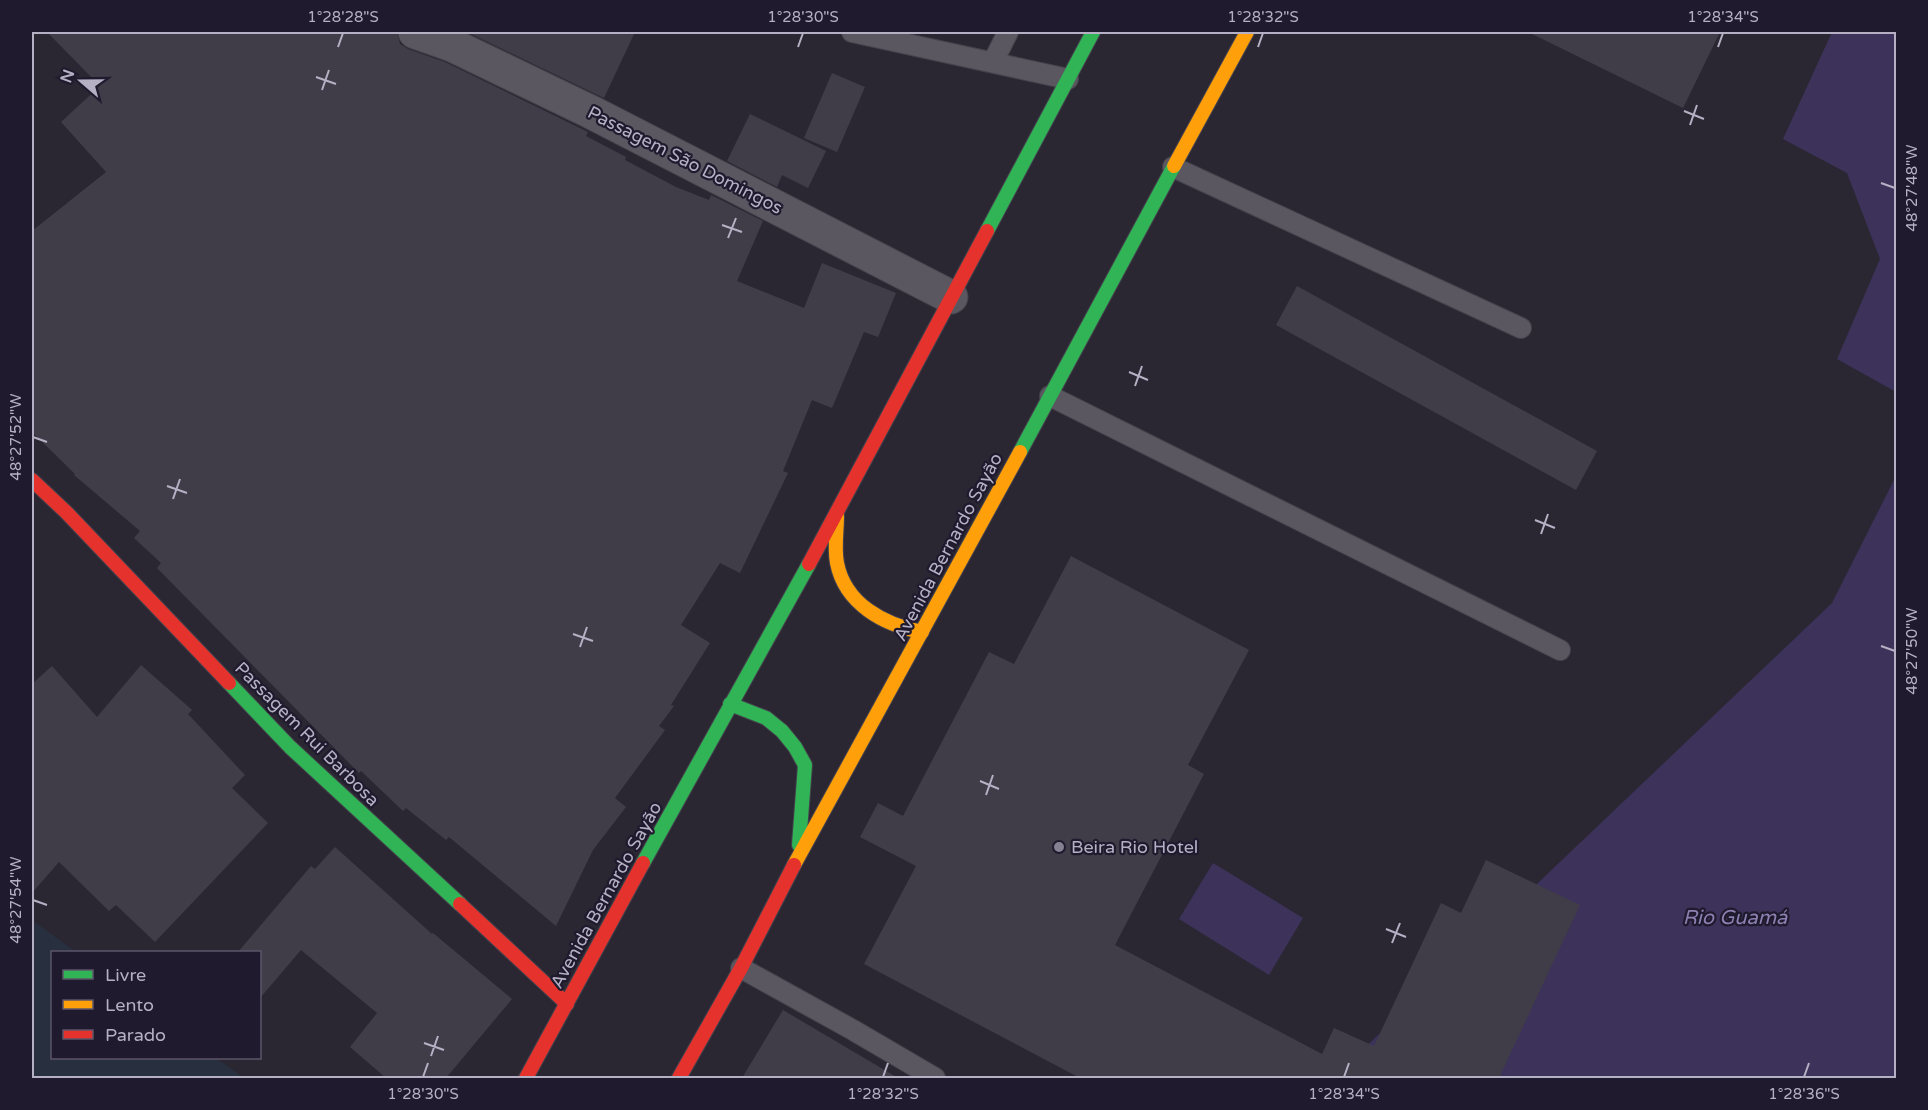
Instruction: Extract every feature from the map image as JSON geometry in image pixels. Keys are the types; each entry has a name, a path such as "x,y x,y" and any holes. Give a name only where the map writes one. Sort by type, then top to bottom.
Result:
{"main road":[{"name":"Avenida Bernardo Sayão","path":"526,1078 730,704 837,514 1093,32"},
{"name":"Avenida Bernardo Sayão","path":"679,1078 741,968 798,856 1247,32"},
{"name":"Passagem Rui Barbosa","path":"32,480 66,512 290,747 567,1004"},
{"path":"837,514 837,564 855,597 885,622 922,632"},
{"path":"730,704 766,718 782,731 795,747 805,765 798,856"}],"street":[{"name":"Passagem São Domingos","path":"415,32 452,45 591,112 951,297"}],"lane":[{"path":"852,32 1068,79"},
{"path":"993,62 1008,32"},
{"path":"1173,167 1521,328"},
{"path":"1050,396 1560,650"},
{"path":"741,968 935,1078"}],"shaded area":[{"path":"32,920 75,951 51,951 51,1059 217,1059 244,1078 32,1078"}],"water":[{"path":"1832,32 1896,32 1896,392 1837,359 1880,259 1847,173 1783,139"},
{"name":"Rio Guamá","path":"1896,476 1896,1078 1333,1078 1832,603"},
{"path":"1213,863 1303,918 1269,975 1179,919"}],"building":[{"path":"47,32 397,32 400,44 408,49 445,62 588,132 586,136 676,187 709,200 711,195 763,221 737,281 804,308 822,263 896,293 878,337 864,332 832,408 812,400 783,471 788,473 740,573 720,563 681,625 710,643 671,705 674,706 659,726 665,730 615,798 626,807 593,850 556,926 449,837 446,840 406,808 403,811 361,771 359,773 157,568 161,563 134,538 140,531 74,475 32,432 32,231 106,172 61,122 100,86"},
{"path":"467,32 635,32 604,98"},
{"path":"1528,32 1720,32 1683,108"},
{"path":"832,73 865,87 837,152 804,138"},
{"path":"750,114 826,151 808,188 782,175 777,187 727,161"},
{"path":"1297,286 1597,451 1576,490 1276,325"},
{"path":"1071,556 1249,650 1188,765 1204,774 1115,945 1322,1054 1334,1028 1374,1046 1441,903 1461,913 1486,860 1580,905 1499,1078 1080,1078 864,964 916,866 860,837 878,803 903,816 989,652 1014,664"},
{"path":"141,665 192,710 188,714 245,775 232,788 268,823 155,942 116,905 109,911 59,862 32,893 32,684 52,666 97,717"},
{"path":"335,847 432,934 512,999 446,1078 386,1078 350,1047 377,1013 301,950 261,997 261,951 239,951 311,866 315,869"},
{"path":"783,1010 898,1078 742,1078"}],"traffic: fast":[{"path":"987,231 1093,32"},
{"path":"1020,452 1174,166"},
{"path":"643,863 809,564"},
{"path":"229,683 290,747 460,904"},
{"path":"730,704 766,718 782,731 795,747 805,765 799,845"}],"traffic: slow":[{"path":"1174,166 1247,32"},
{"path":"794,865 1020,452"},
{"path":"837,516 837,563 848,590 857,601 881,618 922,632"}],"traffic: jam":[{"path":"809,564 987,231"},
{"path":"32,480 66,512 229,683"},
{"path":"526,1078 643,863"},
{"path":"679,1078 741,968 794,865"},
{"path":"460,904 567,1004"}],"place":[{"name":"Beira Rio Hotel","path":"1059,847"}]}
